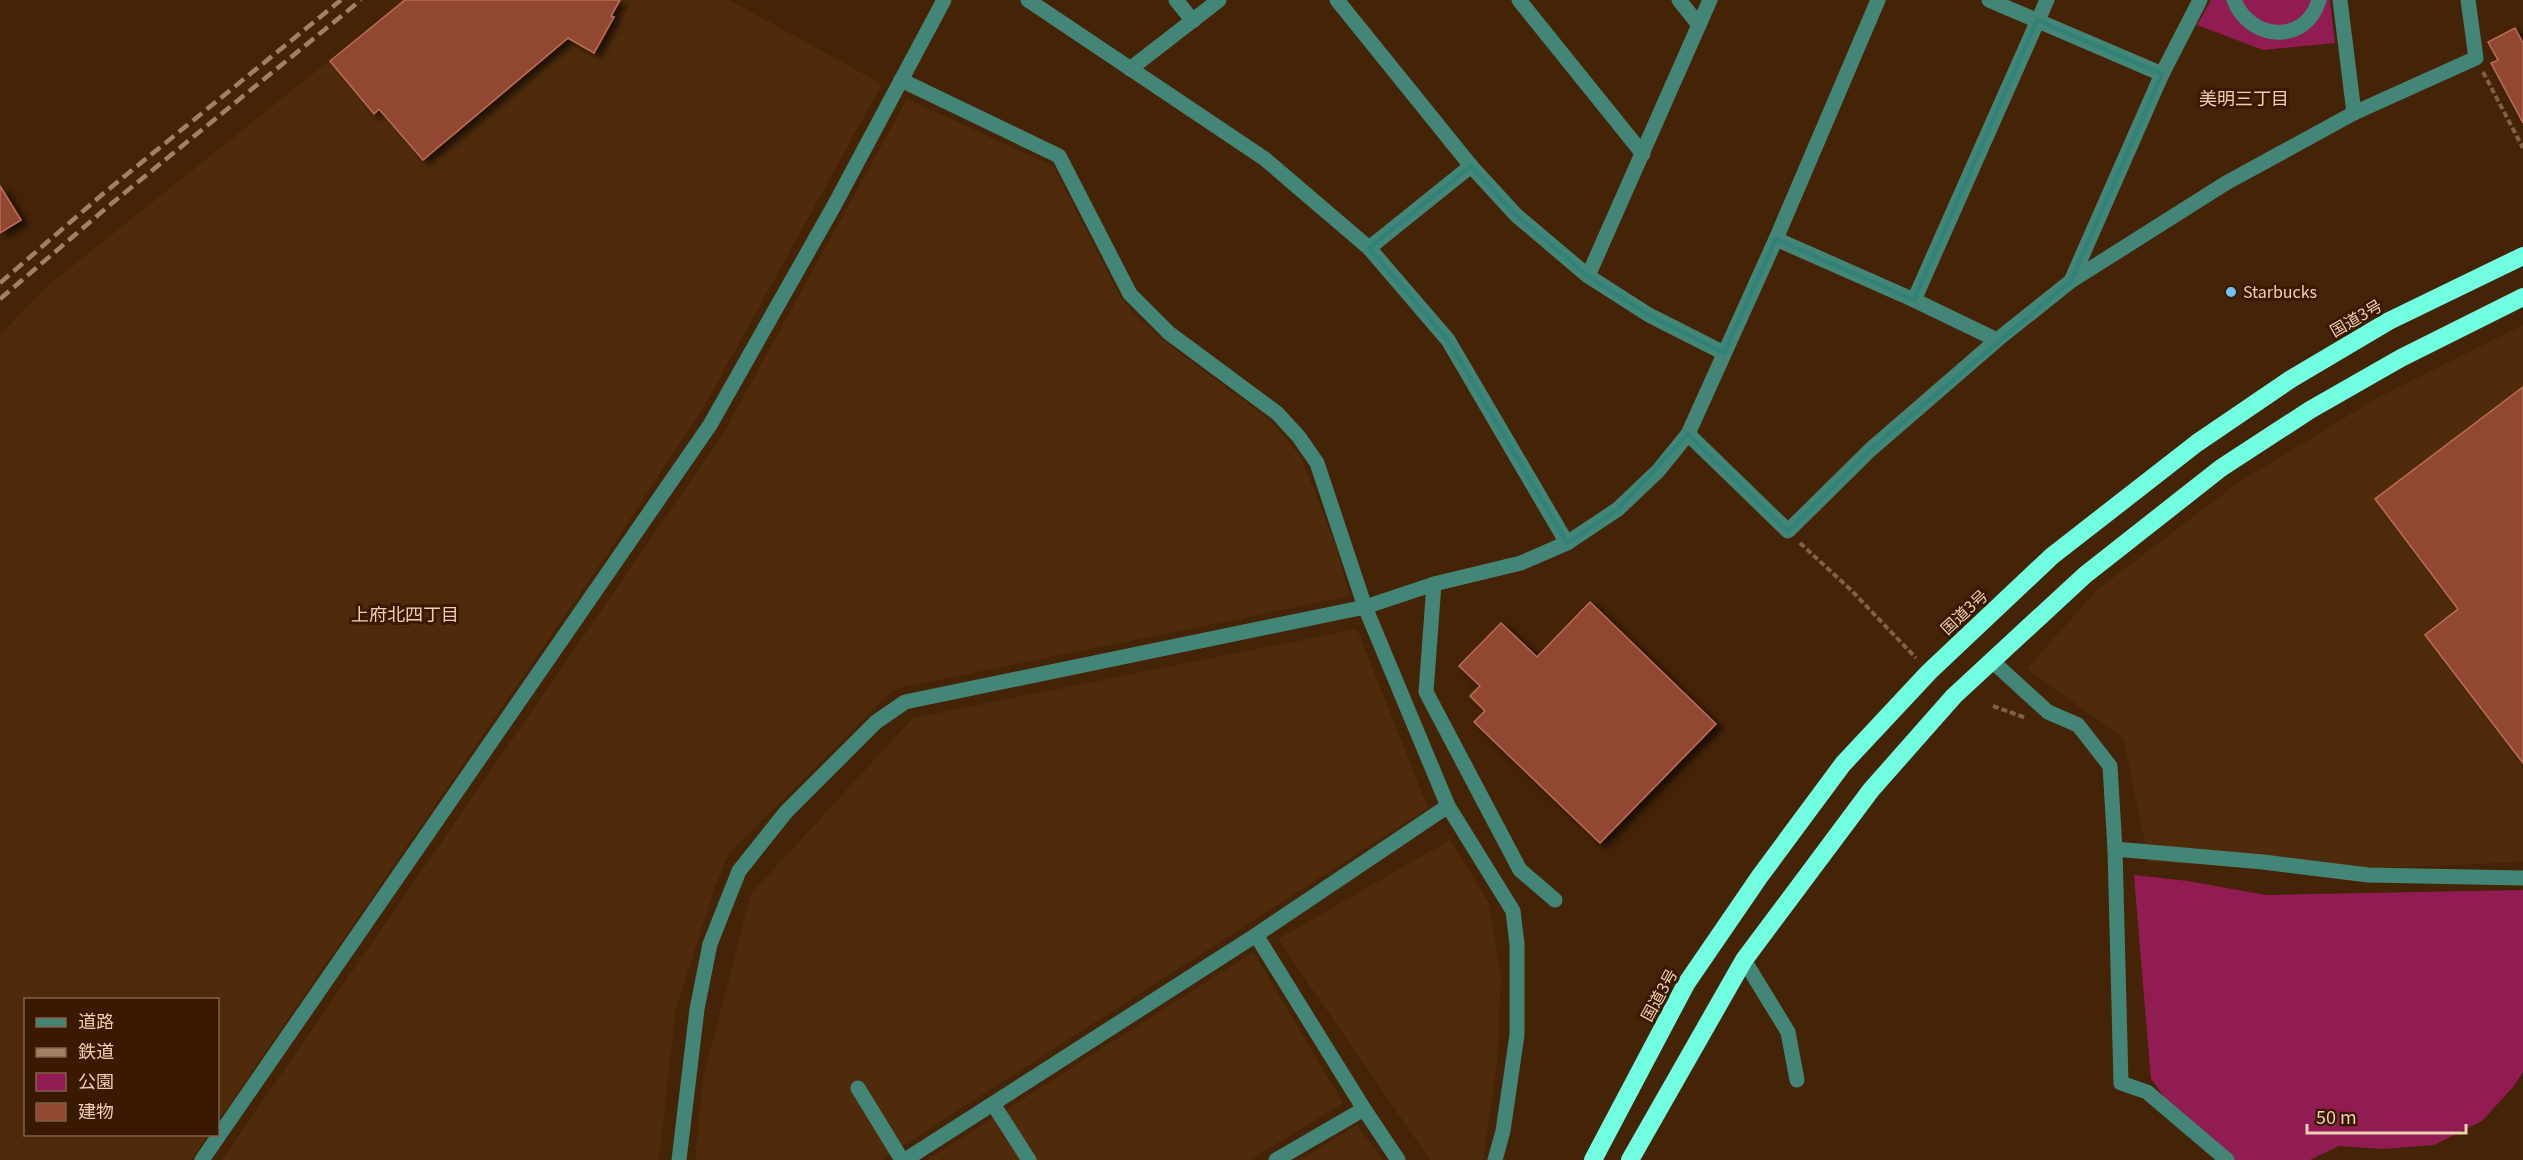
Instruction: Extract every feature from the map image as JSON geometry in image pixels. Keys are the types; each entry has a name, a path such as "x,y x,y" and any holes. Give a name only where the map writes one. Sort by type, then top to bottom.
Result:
{"highway":[{"name":"国道3号","path":"1593,1160 1686,984 1760,876 1843,764 1929,672 2052,556 2197,443 2291,379 2389,321 2523,256"},
{"path":"1630,1160 1744,960 1871,790 1954,696 2085,575 2220,468 2310,410 2401,358 2523,297"}],"street":[{"path":"219,1135 710,425 835,204 944,0"},
{"path":"1028,0 1265,159 1370,248 1448,340 1567,543"},
{"path":"1176,0 1193,21"},
{"path":"1130,69 1219,0"},
{"path":"1337,0 1471,165 1516,215 1588,276 1649,315 1724,353"},
{"path":"1519,0 1643,154"},
{"path":"1679,0 1699,25"},
{"path":"1588,276 1710,0"},
{"path":"679,1160 697,1009 710,944 739,871 786,812 876,722 905,702 1365,607 1434,584 1521,563 1567,543 1618,509 1658,471 1688,434 1776,239 1878,0"},
{"path":"1989,0 2162,74"},
{"path":"1914,300 2047,0"},
{"path":"2071,281 2162,74 2200,0"},
{"path":"2234,0 2238,11 2248,23 2261,30 2276,33 2290,31 2302,25 2312,15 2319,0"},
{"path":"2340,0 2354,113"},
{"path":"1688,434 1788,531 1870,450 1997,340 2071,281 2226,183 2354,113 2476,58 2468,0"},
{"path":"901,80 1059,156 1130,294 1169,333 1277,413 1299,437 1317,463 1365,607 1448,806 1513,911 1516,944 1517,1035 1503,1131 1495,1160"},
{"path":"1370,248 1471,165"},
{"path":"1776,239 1914,300 1997,340"},
{"path":"1434,584 1426,692 1520,870 1555,900"},
{"path":"1992,661 2048,712 2078,724 2110,766 2115,849 2121,1083 2146,1092 2227,1160"},
{"path":"858,1088 903,1160 1256,935 1448,806"},
{"path":"2115,849 2263,861 2367,875 2523,878"},
{"path":"1256,935 1398,1160"},
{"path":"1744,960 1788,1032 1797,1080"},
{"path":"993,1104 1029,1160"},
{"path":"1276,1160 1364,1109"},
{"path":"202,1160 219,1136"}],"path":[{"path":"2476,58 2523,148"},
{"path":"1788,531 1851,590 1929,672"}],"highlighted area":[{"path":"2037,20 2162,74 2071,281 1870,450 1788,531 1688,434 1618,509 1567,543 1448,340 1369,248 1471,166 1516,215 1588,276 1649,315 1724,353 1776,239 1914,300"}],"shaded area":[{"path":"401,0 729,0 882,84 705,405 612,547 219,1120 219,998 24,998 24,1136 207,1136 191,1160 0,1160 0,335 49,285 364,33"},
{"path":"907,99 1053,166 1121,298 1136,316 1164,341 1271,421 1301,457 1335,543 1349,593 1346,597 894,689 729,853 716,884 676,1008 659,1160 222,1160 723,434"},
{"path":"2523,325 2523,862 2329,870 2149,862 2123,738 2027,669 2098,589 2239,482 2377,398"},
{"path":"1357,629 1428,808 881,1160 695,1160 703,1078 751,894 913,718"},
{"path":"1450,840 1489,903 1501,976 1497,1063 1483,1160 1430,1160 1278,939"},
{"path":"1253,952 1343,1103 1250,1160 927,1160"},
{"path":"1357,1125 1383,1160 1300,1160"}],"green space":[{"path":"2211,0 2330,0 2335,43 2263,50 2197,25"},
{"path":"2134,875 2188,881 2266,895 2523,890 2523,1072 2514,1086 2482,1121 2434,1145 2382,1149 2339,1146 2310,1160 2230,1160 2182,1121 2151,1079"}],"building":[{"path":"405,0 620,0 611,16 614,17 594,53 568,38 423,160 379,109 374,114 330,61"},
{"path":"2515,28 2523,43 2523,123 2491,63 2498,60 2488,42"},
{"path":"0,186 21,220 0,233"},
{"path":"2523,387 2523,763 2425,635 2458,609 2375,499"},
{"path":"1590,602 1716,724 1600,843 1474,722 1485,711 1470,696 1480,686 1459,666 1501,623 1537,657"}],"railway":[{"path":"0,283 104,193 341,0"},
{"path":"0,299 111,204 361,0"}],"place":[{"name":"Starbucks","path":"2231,292"}],"district":[{"name":"美明三丁目","path":"2244,99"},
{"name":"上府北四丁目","path":"405,615"}]}
